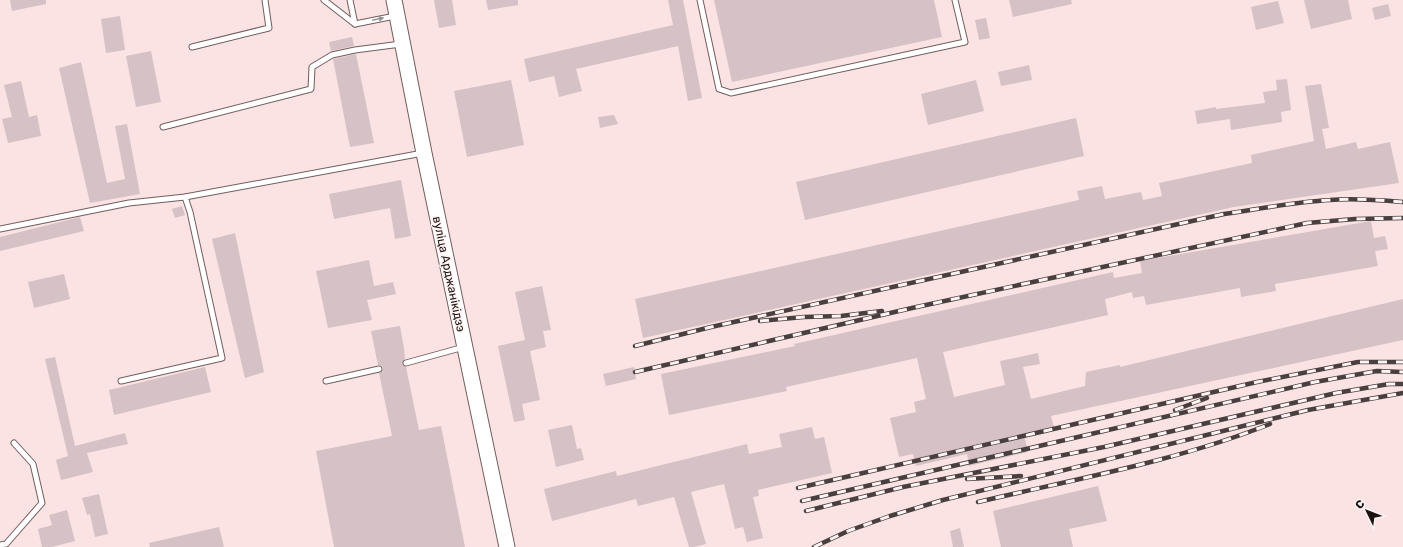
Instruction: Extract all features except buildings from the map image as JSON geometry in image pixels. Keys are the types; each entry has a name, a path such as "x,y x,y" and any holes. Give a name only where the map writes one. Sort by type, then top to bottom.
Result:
{"main road":[{"name":"вуліца Арджанікідзэ","path":"394,0 464,347 507,547"}],"lane":[{"path":"192,47 268,28 265,0"},
{"path":"324,0 355,24 397,16"},
{"path":"350,0 355,24"},
{"path":"700,0 719,89 731,94 965,42 955,0"},
{"path":"163,127 311,89 312,67 332,55 355,50 402,44"},
{"path":"0,229 129,203 185,197 424,153"},
{"path":"121,381 222,358 190,212 185,197"},
{"path":"406,363 464,347"},
{"path":"326,380 379,369"},
{"path":"0,546 6,544 42,503 33,464 14,443"}],"railway":[{"path":"635,346 711,327 1224,214 1290,204 1339,199 1403,202"},
{"path":"635,372 912,308 1307,223 1355,219 1403,218"},
{"path":"760,321 804,317 841,316 882,311"},
{"path":"798,488 1257,382 1358,362 1403,362"},
{"path":"802,501 1315,382 1377,371 1403,372"},
{"path":"806,511 903,487 1104,447 1336,393 1389,384 1403,384"},
{"path":"814,547 848,531 890,516 943,500 1308,410 1403,393"},
{"path":"1175,410 1207,398"},
{"path":"978,502 1163,459 1199,449 1270,424"},
{"path":"967,479 1021,476"}]}
